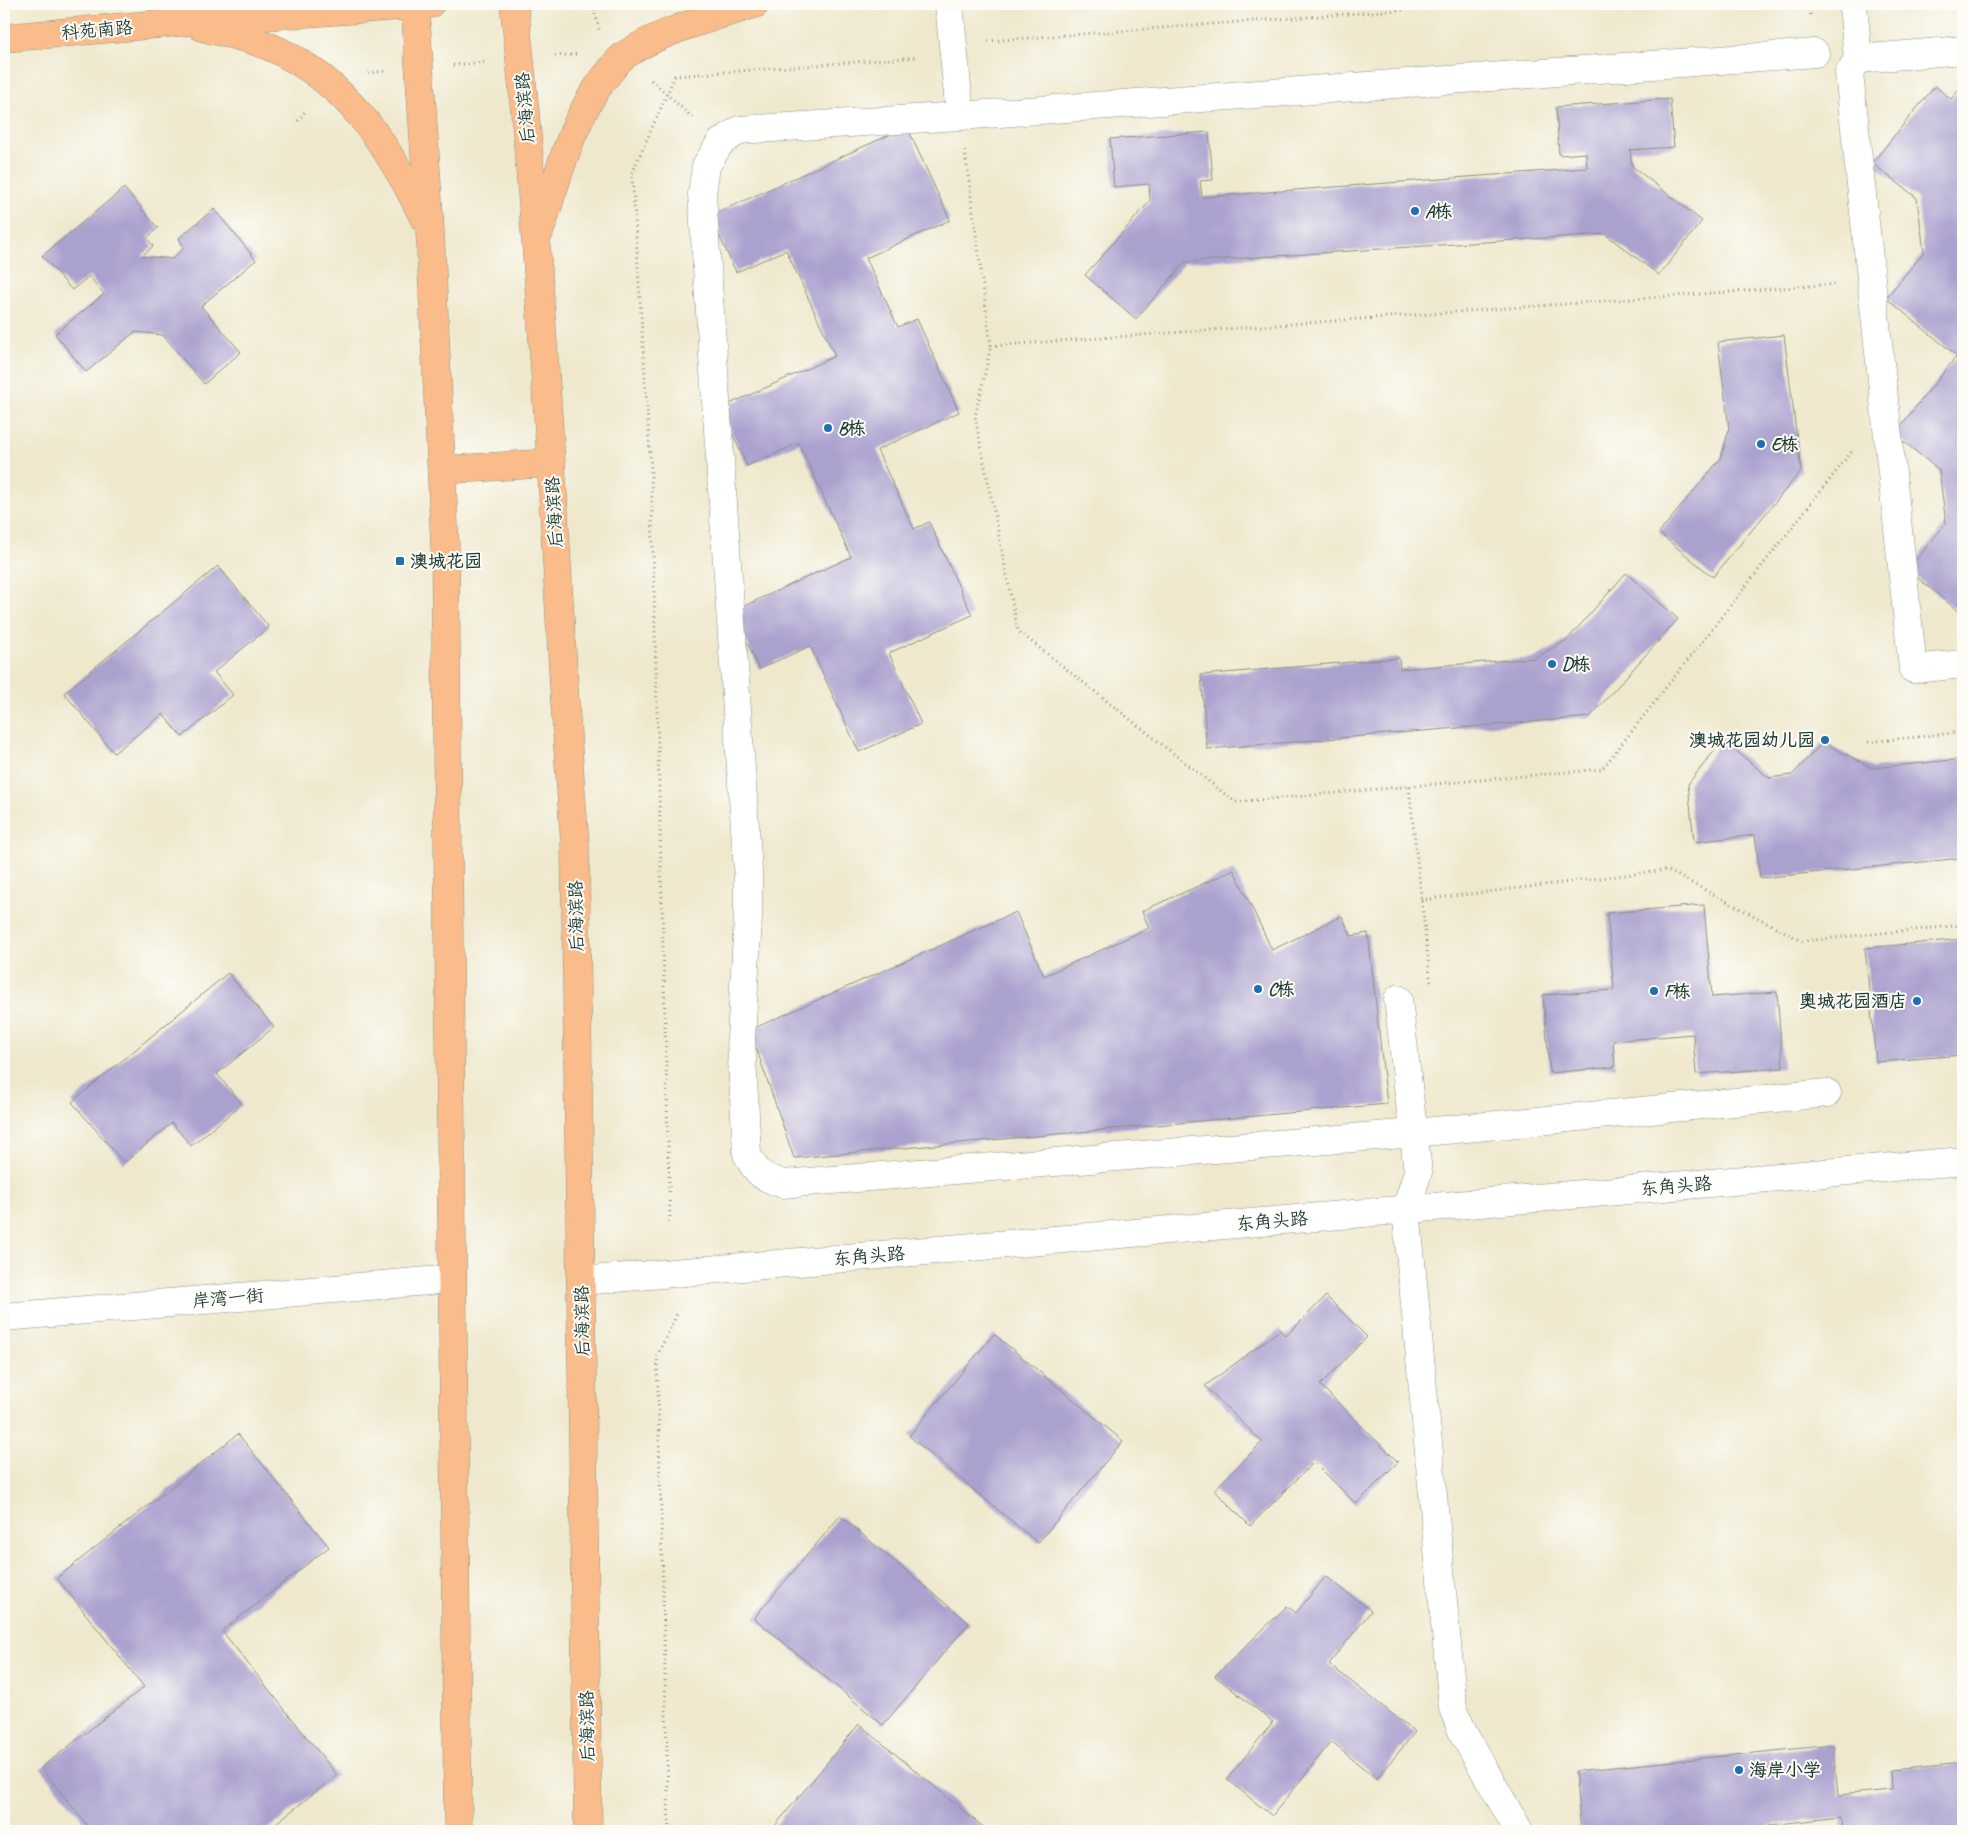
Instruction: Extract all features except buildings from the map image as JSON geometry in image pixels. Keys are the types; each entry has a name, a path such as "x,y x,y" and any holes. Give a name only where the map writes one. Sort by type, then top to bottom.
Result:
{"main road":[{"path":"420,4 419,68 430,230 445,566 458,1831"},
{"name":"科苑南路","path":"4,38 181,22 420,4"},
{"name":"后海滨路","path":"514,4 520,59 551,463 567,748 575,842 588,1831"},
{"path":"535,246 577,128 588,104 605,76 624,56 646,43 677,30 755,4"},
{"path":"181,22 267,45 295,59 328,81 374,130 405,179 430,230"},
{"path":"442,470 551,463"}],"street":[{"path":"949,4 960,116"},
{"path":"1853,4 1858,58 1849,73 1913,670 1963,664"},
{"path":"1858,58 1963,50"},
{"path":"1814,53 960,116 739,130 720,143 706,166 702,194 748,872 748,918 741,1039 747,1154 754,1169 766,1178 783,1184 1414,1133 1827,1093"},
{"path":"1398,999 1418,1172 1406,1209 1453,1708 1463,1733 1519,1831"},
{"name":"东角头路","path":"581,1281 1963,1161"},
{"name":"岸湾一街","path":"4,1316 452,1279"}],"path":[{"path":"593,4 600,35"},
{"path":"988,41 1478,4"},
{"path":"1810,4 1814,53"},
{"path":"362,73 578,54"},
{"path":"960,116 990,346 975,417 1018,631 1236,802 1602,769 1853,450 1852,440"},
{"path":"990,346 1838,284 1837,274"},
{"path":"1868,742 1963,732"},
{"path":"1409,787 1431,986"},
{"path":"1421,900 1667,870 1802,940 1963,926"},
{"path":"669,1831 658,1356 677,1314"}],"place":[{"name":"A栋","path":"1415,211"},
{"name":"B栋","path":"828,428"},
{"name":"E栋","path":"1761,444"},
{"name":"澳城花园","path":"400,561"},
{"name":"D栋","path":"1552,664"},
{"name":"澳城花园幼儿园","path":"1825,740"},
{"name":"C栋","path":"1258,989"},
{"name":"F栋","path":"1654,991"},
{"name":"奥城花园酒店","path":"1917,1001"},
{"name":"海岸小学","path":"1739,1770"}]}
